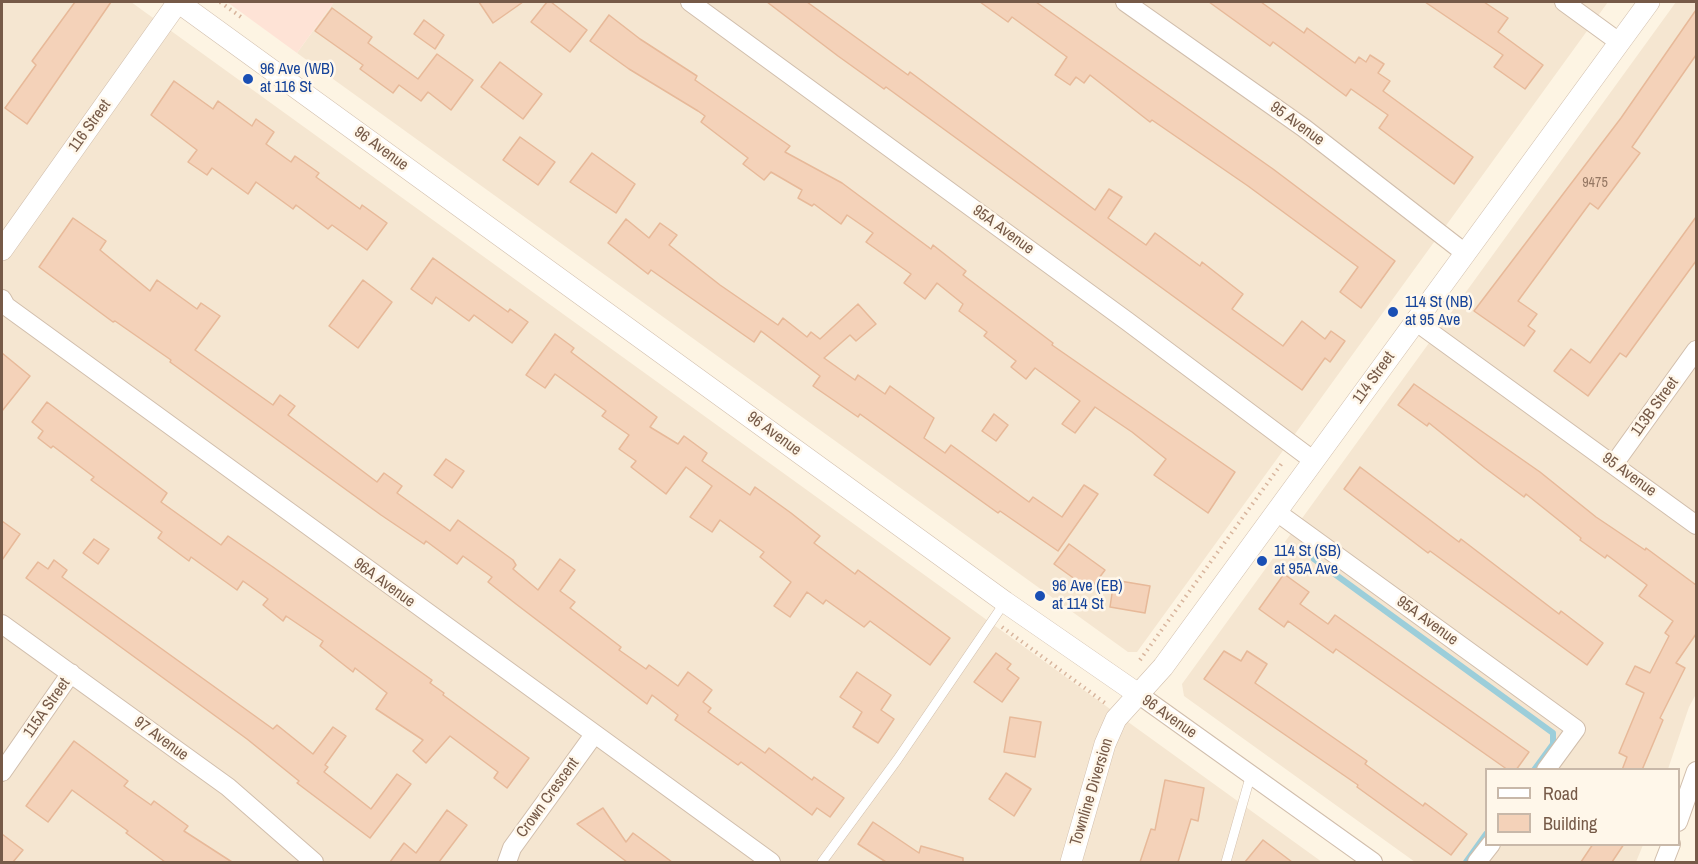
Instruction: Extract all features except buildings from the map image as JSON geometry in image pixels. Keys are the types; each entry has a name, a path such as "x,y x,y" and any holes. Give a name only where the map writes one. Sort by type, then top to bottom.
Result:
{"street":[{"name":"116 Street","path":"2,250 178,2"},
{"name":"96 Avenue","path":"178,2 1005,602 1373,862"},
{"name":"95A Avenue","path":"690,2 1314,461"},
{"name":"95 Avenue","path":"1125,2 1304,128 1465,253"},
{"path":"1564,2 1619,42"},
{"name":"114 Street","path":"1138,694 1163,667 1278,513 1414,321 1649,2"},
{"name":"96A Avenue","path":"2,299 6,306 593,736 771,862"},
{"name":"95 Avenue","path":"1414,321 1696,525"},
{"name":"113B Street","path":"1614,464 1696,350"},
{"name":"95A Avenue","path":"1278,513 1576,729 1547,768"},
{"name":"97 Avenue","path":"2,624 228,787 314,862"},
{"name":"115A Street","path":"2,772 71,673"},
{"name":"Townline Diversion","path":"1071,862 1105,744 1121,712 1138,694"},
{"name":"Crown Crescent","path":"507,862 512,848 593,736"},
{"path":"1680,816 1696,771"},
{"path":"1477,862 1489,846"},
{"path":"1664,862 1670,846"}],"lane":[{"path":"822,862 897,760 1005,602"},
{"path":"1226,862 1251,774"}],"path":[{"path":"220,2 241,17"},
{"path":"1135,667 1282,463"},
{"path":"1002,627 1121,712"}],"shaded area":[{"path":"2,2 131,2 1322,862 2,862"},
{"path":"227,2 334,2 297,53"},
{"path":"334,2 1608,2 1137,652 1128,652 297,53"},
{"path":"1676,2 1696,2 1696,694 1689,707 1668,768 1485,768 1485,846 1643,846 1636,862 1415,862 1184,696 1182,684"}],"waterway":[{"path":"1314,559 1553,733 1553,744 1535,768"},
{"path":"1466,862 1485,835"}],"place":[{"name":"96 Ave (WB) at 116 St","path":"248,79"},
{"name":"114 St (NB) at 95 Ave","path":"1393,312"},
{"name":"114 St (SB) at 95A Ave","path":"1262,561"},
{"name":"96 Ave (EB) at 114 St","path":"1040,596"}]}
